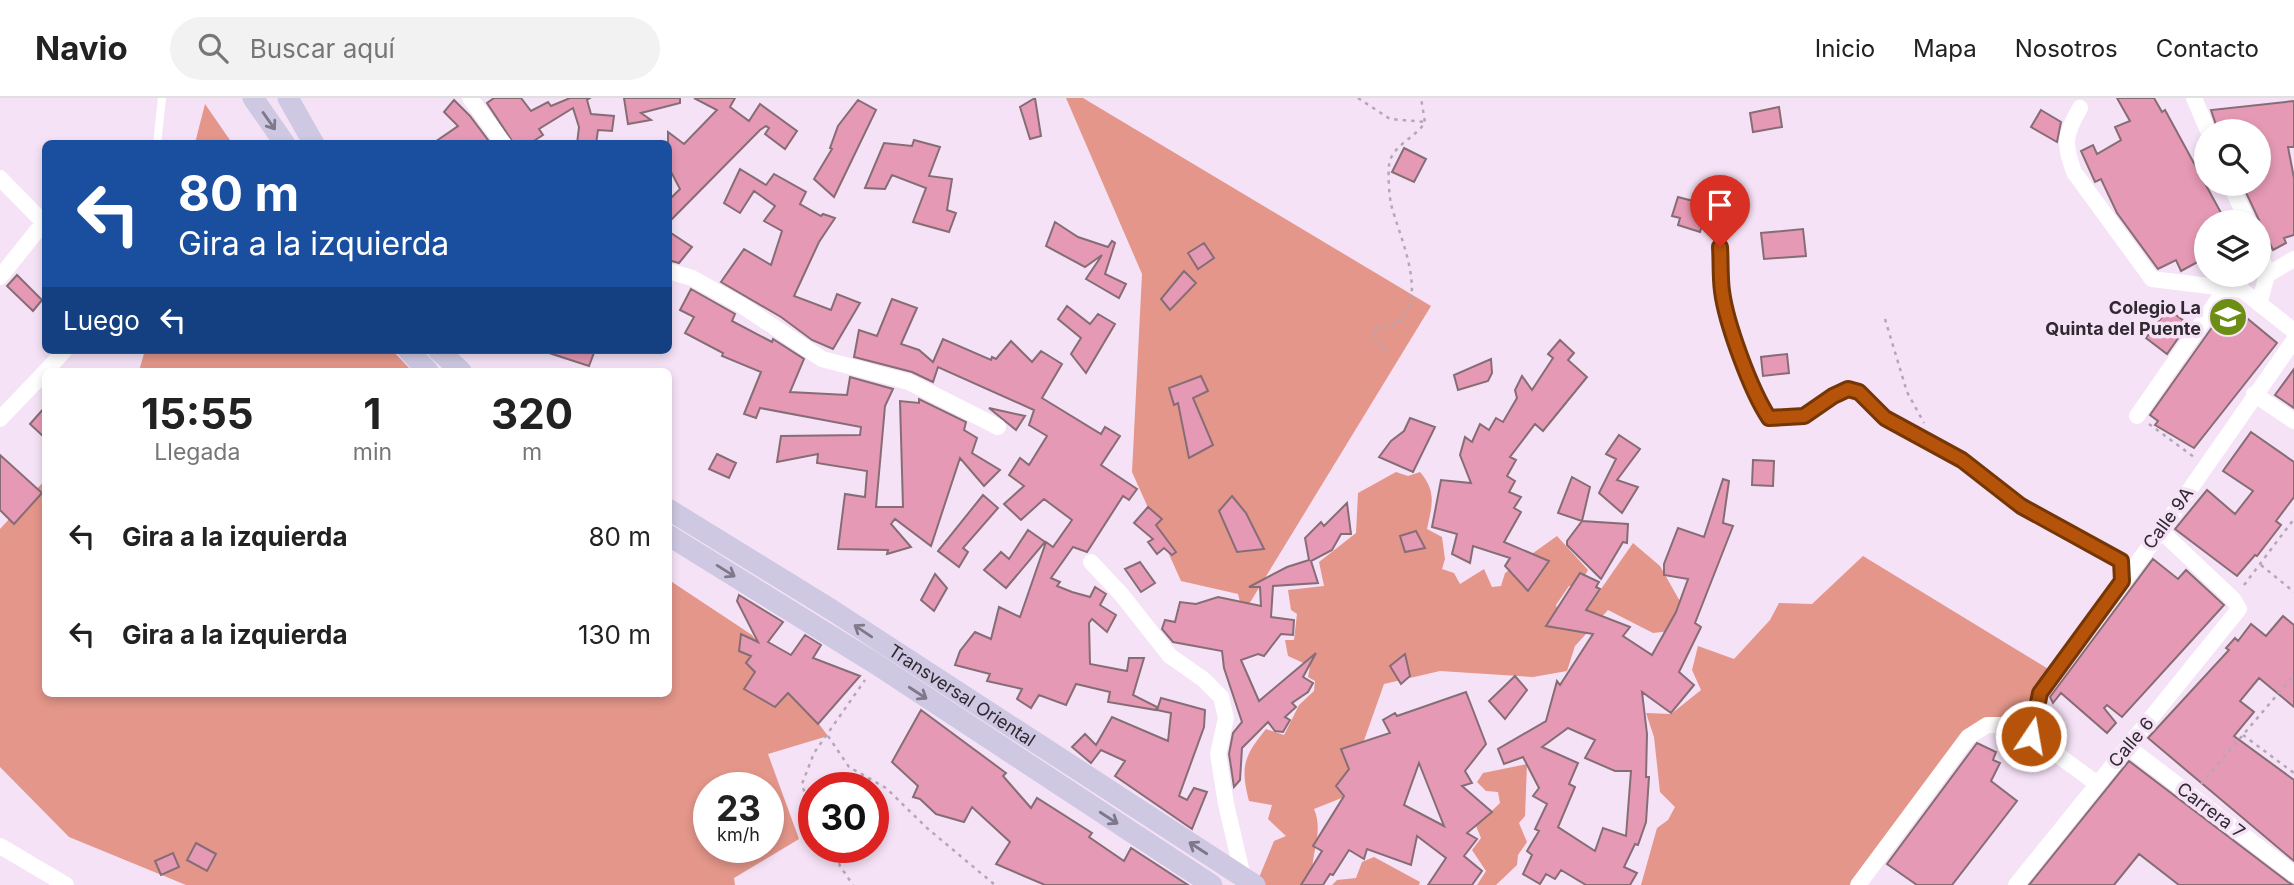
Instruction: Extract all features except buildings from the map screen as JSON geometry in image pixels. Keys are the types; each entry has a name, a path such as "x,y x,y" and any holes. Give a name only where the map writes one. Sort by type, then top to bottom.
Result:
{"main road":[{"path":"253,98 282,140"},
{"path":"288,98 311,140"},
{"path":"412,354 425,368"},
{"path":"442,354 458,368"},
{"name":"Transversal Oriental","path":"672,511 787,581 886,663 1212,885"},
{"name":"Transversal Oriental","path":"672,537 1249,881"}],"street":[{"path":"470,98 501,140"},
{"path":"2194,98 2202,119"},
{"path":"2080,108 2066,132 2068,157 2074,172 2152,279 2242,290 2294,331"},
{"path":"0,178 42,221"},
{"path":"0,276 42,227"},
{"path":"2271,272 2294,258"},
{"path":"672,272 692,278 741,305 822,359 909,382 998,427"},
{"path":"2259,304 2264,287"},
{"path":"2137,416 2226,288"},
{"name":"Calle 9A","path":"2031,736 2040,693 2161,531 2294,340"},
{"path":"49,368 61,354"},
{"path":"0,419 42,375"},
{"path":"2255,394 2294,421"},
{"path":"2161,531 2233,599"},
{"path":"1091,562 1121,594 1170,656 1203,679 1221,697 1226,718 1218,754 1226,804 1249,881"},
{"name":"Calle 6","path":"2016,885 2239,609 2233,599"},
{"path":"1858,885 1968,737 1987,725 2017,725 2096,783"},
{"name":"Carrera 7","path":"2128,747 2294,874"},
{"path":"0,846 66,885"}],"lane":[{"path":"157,140 162,98"},
{"path":"1719,223 1722,291 1760,405 1769,418 1804,416 1848,389 1859,392 1885,418 1954,454 2021,506 2121,561 2122,581"}],"path":[{"path":"1358,98 1390,119 1425,122"},
{"path":"1385,350 1375,338 1373,330 1398,322 1405,314 1410,301 1411,271 1398,216 1391,205 1388,164 1396,149 1418,134 1425,122 1421,98"},
{"path":"1885,319 1907,392 1923,422 1932,431"},
{"path":"2137,416 2206,466"},
{"path":"2233,599 2294,519"},
{"path":"2261,565 2294,593"},
{"path":"807,772 814,753 886,663"},
{"path":"2191,795 2294,675"},
{"path":"2243,735 2294,774"},
{"path":"828,736 849,767 886,788 995,885"},
{"path":"839,863 853,885"}],"shaded area":[{"path":"1066,98 1083,98 1431,306 1243,614 1238,594 1181,581 1132,472 1142,274"},
{"path":"205,104 230,140 196,140"},
{"path":"144,354 396,354 409,368 140,368"},
{"path":"1396,472 1408,476 1420,472 1429,486 1432,499 1427,529 1442,537 1445,559 1442,569 1454,573 1460,584 1484,569 1492,587 1501,586 1505,573 1557,536 1588,570 1579,586 1569,586 1556,605 1560,618 1585,612 1633,543 1660,566 1686,612 1679,630 1653,633 1608,610 1575,646 1567,671 1533,677 1440,671 1384,684 1344,797 1314,809 1318,827 1313,885 1256,885 1274,841 1286,836 1268,819 1272,805 1249,801 1245,779 1246,762 1266,729 1284,735 1299,705 1314,691 1315,681 1308,677 1310,666 1288,656 1285,640 1294,640 1297,614 1291,610 1288,590 1324,586 1319,562 1356,533 1358,493"},
{"path":"42,483 42,697 672,697 672,582 752,635 828,736 768,754 775,772 693,772 693,863 759,863 734,878 735,885 186,885 69,837 0,767 0,529"},
{"path":"1863,556 2050,670 2017,725 1987,725 1858,885 1641,885 1657,828 1668,820 1675,807 1660,792 1654,737 1646,713 1671,714 1701,690 1692,670 1698,646 1734,659 1770,620 1779,603 1812,604"},
{"path":"1527,764 1525,816 1519,823 1527,842 1518,855 1517,865 1496,885 1477,885 1486,871 1472,850 1481,838 1476,826 1500,803 1498,792 1486,791 1477,782 1483,773"},
{"path":"784,798 798,836 798,840 784,848"},
{"path":"1374,857 1420,882 1419,885 1332,885 1337,880 1356,878 1362,862"}],"place":[{"name":"Colegio La Quinta del Puente","path":"2228,317"}],"route":[{"path":"1720,247 1722,291 1731,325 1760,405 1769,418 1804,416 1848,389 1859,392 1885,418 1938,444 2021,506 2121,561 2122,581 2040,693 2031,736"}]}
